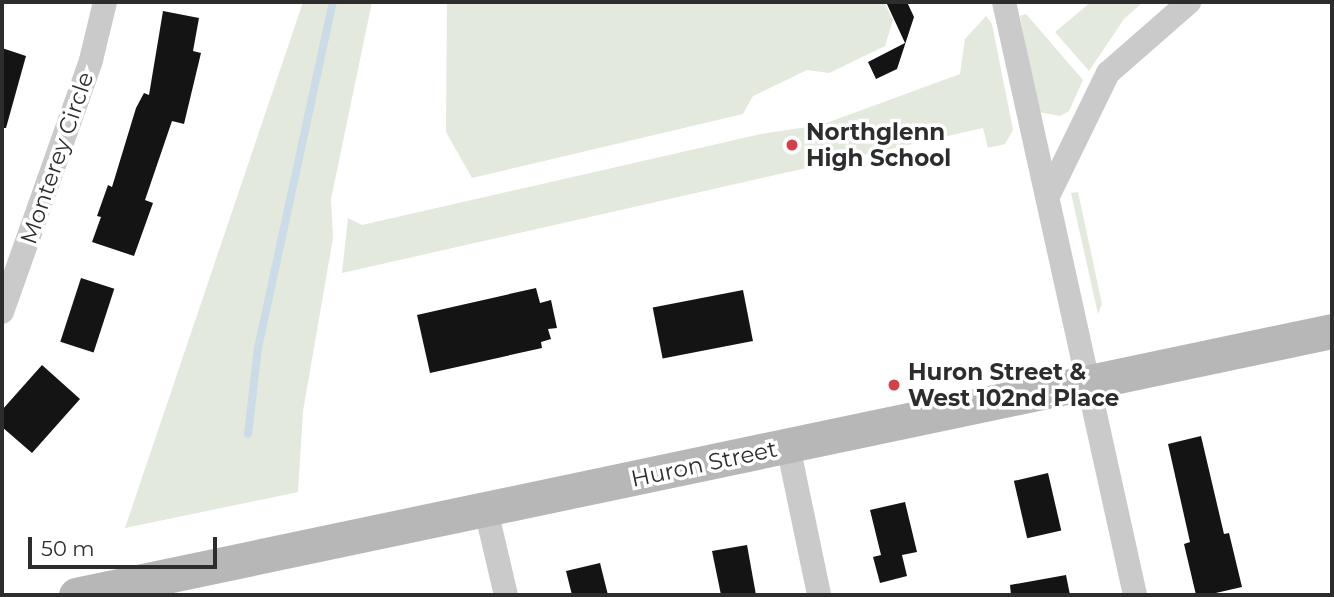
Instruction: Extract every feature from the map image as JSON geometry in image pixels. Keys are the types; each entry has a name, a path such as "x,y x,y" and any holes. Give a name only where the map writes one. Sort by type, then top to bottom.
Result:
{"main road":[{"name":"Huron Street","path":"94,593 1332,331"}],"street":[{"name":"Monterey Circle","path":"2,312 91,60 105,2"},
{"path":"1004,2 1135,595"},
{"path":"1048,196 1108,73 1189,2"},
{"path":"788,446 819,595"},
{"path":"486,510 506,595"}],"shaded area":[{"path":"303,2 372,2 331,199 333,238 303,411 298,492 125,528"},
{"path":"447,2 884,2 893,20 885,46 829,73 807,70 753,96 743,114 472,178 446,132"},
{"path":"1091,2 1143,2 1124,19 1089,71 1055,32"},
{"path":"1026,14 1083,80 1069,111 1060,116 1038,112 1020,16"},
{"path":"986,16 992,24 1013,130 1005,144 988,148 983,128 342,273 348,218 362,225 761,134 821,125 960,74 965,39"},
{"path":"1078,192 1102,304 1098,314 1071,193"}],"building":[{"path":"886,2 907,2 914,17 897,69 876,79 868,62 905,43"},
{"path":"163,11 199,18 193,51 201,53 184,124 172,121 145,200 153,203 134,256 92,242 101,217 97,216 108,185 112,187 136,108 144,93 149,95"},
{"path":"2,48 26,56 6,128 2,128"},
{"path":"81,278 114,289 94,353 60,342"},
{"path":"536,288 540,303 551,300 557,328 548,329 551,339 541,342 542,348 430,373 417,315"},
{"path":"743,290 753,341 663,359 653,308"},
{"path":"42,365 80,399 32,453 2,427 2,410"},
{"path":"1201,436 1224,534 1229,533 1242,587 1207,595 1196,595 1184,544 1190,542 1168,444"},
{"path":"1048,473 1061,530 1027,538 1014,481"},
{"path":"905,502 917,552 902,555 907,576 880,583 873,557 881,555 870,510"},
{"path":"747,545 756,595 721,595 712,551"},
{"path":"600,563 608,595 572,595 566,571"},
{"path":"1066,575 1070,595 1011,595 1010,585"}],"waterway":[{"path":"248,434 258,348 333,2"}],"place":[{"name":"Northglenn High School","path":"792,145"},
{"name":"Huron Street & West 102nd Place","path":"894,385"}]}
